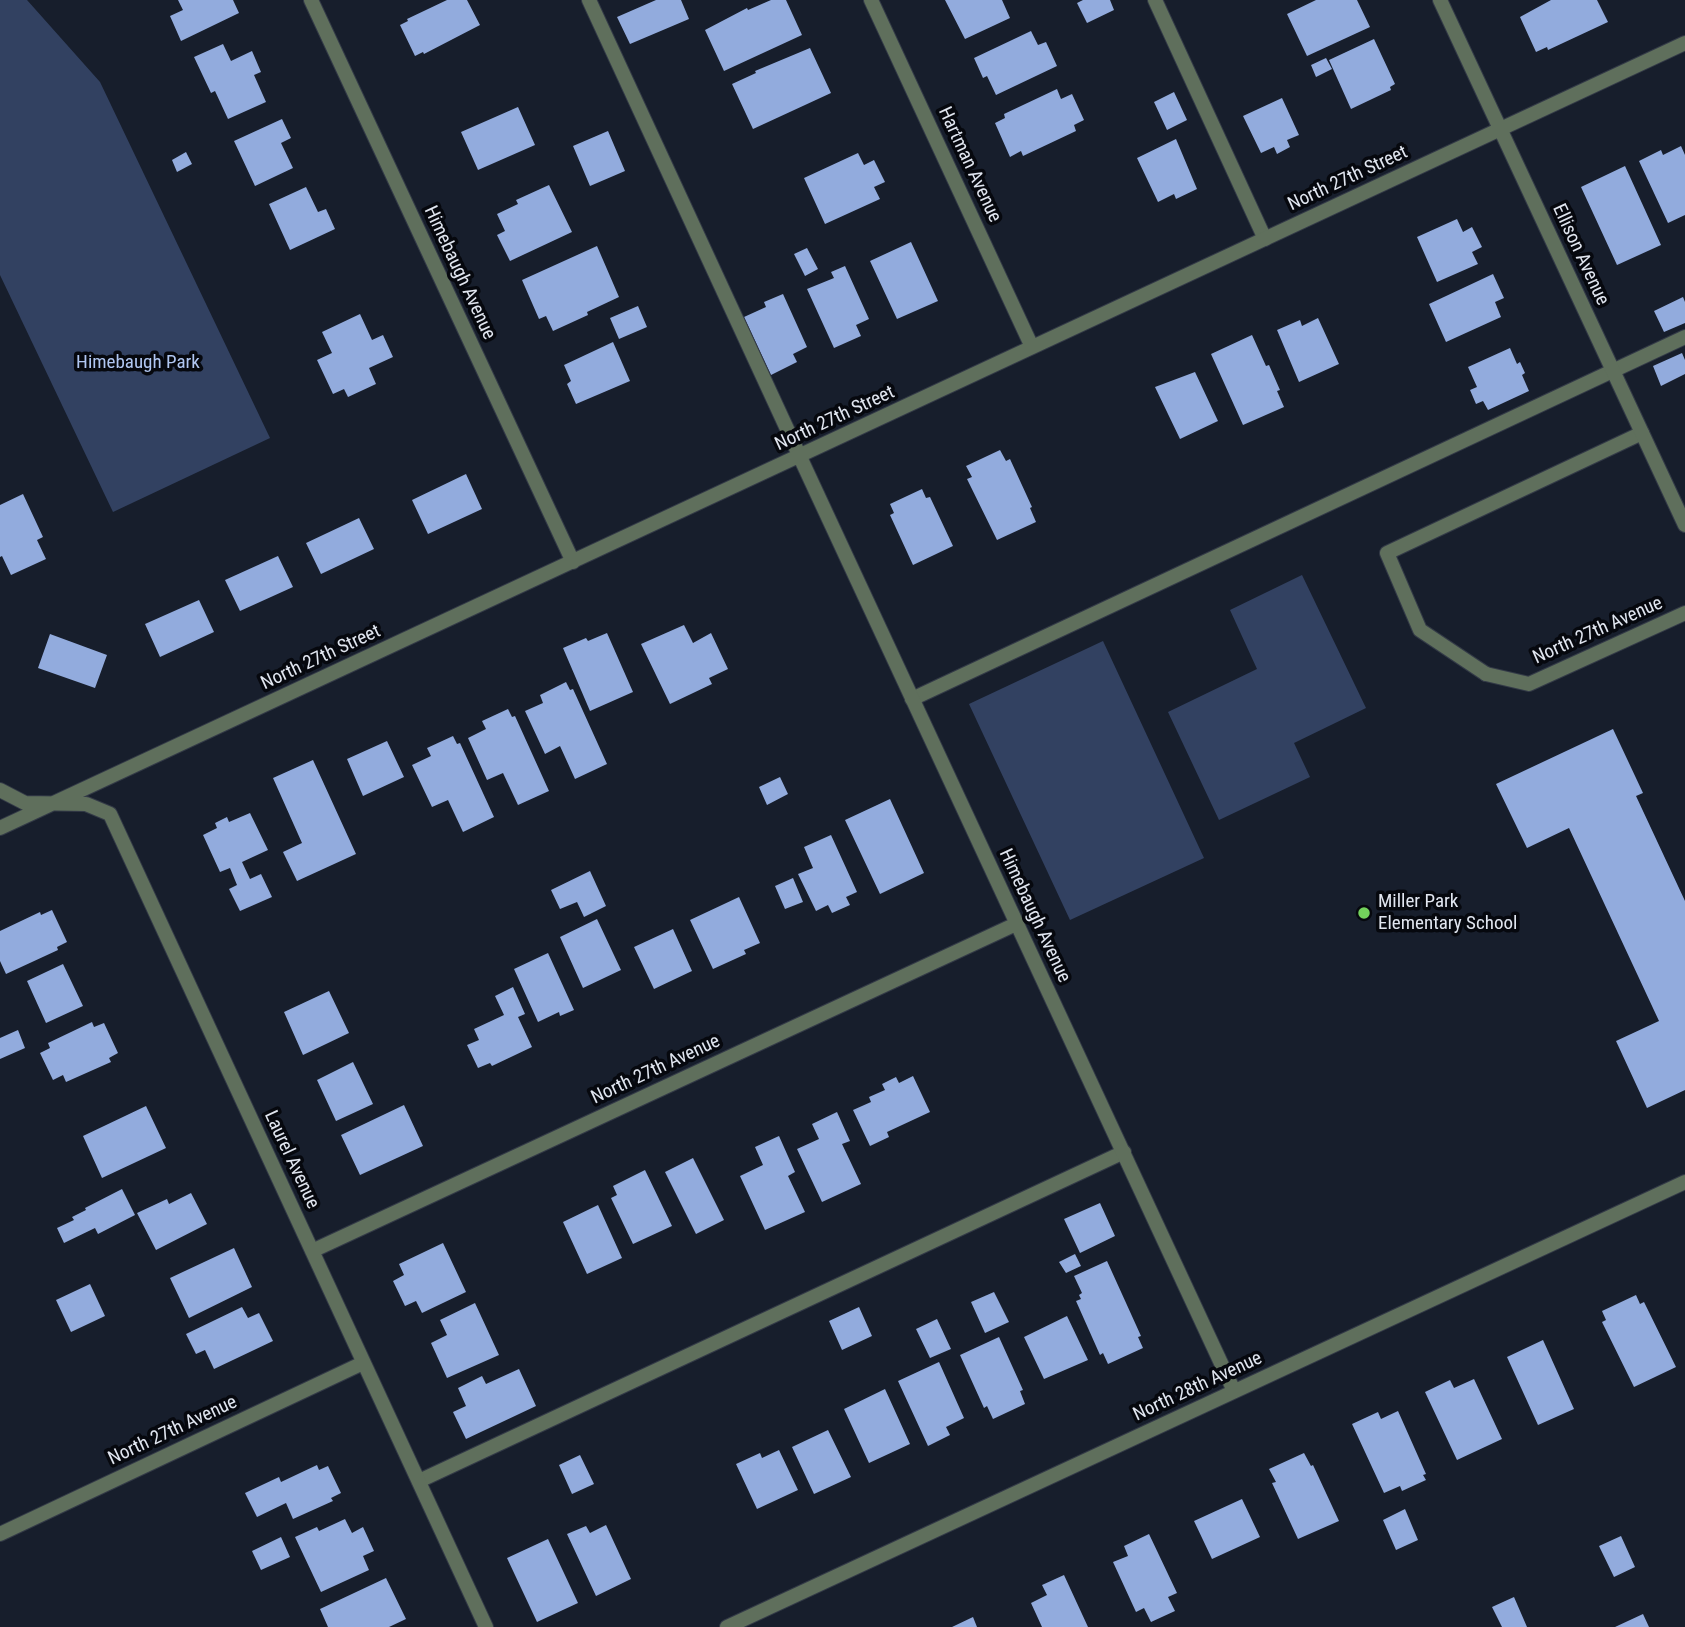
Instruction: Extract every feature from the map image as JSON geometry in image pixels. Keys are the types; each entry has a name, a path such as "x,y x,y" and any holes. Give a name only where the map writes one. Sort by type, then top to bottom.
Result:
{"street":[{"name":"Himebaugh Avenue","path":"311,0 573,562"},
{"name":"Himebaugh Avenue","path":"589,0 1234,1391"},
{"name":"Hartman Avenue","path":"871,0 1032,347"},
{"path":"1155,0 1265,239"},
{"name":"Ellison Avenue","path":"1440,0 1685,525"},
{"name":"North 27th Street","path":"0,828 1685,43"},
{"path":"912,699 1685,337"},
{"name":"North 27th Avenue","path":"1642,433 1387,553 1420,630 1486,674 1529,684 1685,613"},
{"name":"Laurel Avenue","path":"0,790 25,803 86,804 110,814 486,1627"},
{"name":"North 27th Avenue","path":"312,1251 1017,924"},
{"path":"419,1481 1124,1152"},
{"name":"North 28th Avenue","path":"727,1627 1685,1182"},
{"name":"North 27th Avenue","path":"0,1534 363,1363"}],"green space":[{"name":"Himebaugh Park","path":"0,0 27,0 100,82 270,438 113,512 0,275"},
{"path":"1302,575 1366,708 1294,743 1310,777 1219,820 1168,712 1257,669 1230,610"},
{"path":"1103,641 1204,858 1070,920 969,704"}],"building":[{"path":"178,0 233,0 239,13 181,41 170,16 183,10"},
{"path":"447,0 467,0 480,25 415,56 400,25"},
{"path":"656,0 681,0 689,19 630,44 617,17"},
{"path":"771,0 786,0 802,35 724,71 705,30 747,8 748,10"},
{"path":"945,0 1002,0 1010,18 965,39"},
{"path":"1083,0 1110,0 1114,10 1087,23 1077,3"},
{"path":"1316,0 1357,0 1370,27 1307,56 1287,14"},
{"path":"1551,0 1597,0 1608,22 1548,50 1547,47 1536,52 1520,17"},
{"path":"1031,31 1038,45 1046,42 1057,66 996,95 987,76 983,78 974,58"},
{"path":"1374,39 1395,84 1390,87 1391,90 1351,109 1329,60"},
{"path":"223,44 231,61 252,51 261,72 254,75 266,102 228,119 215,91 211,93 194,57"},
{"path":"810,48 831,93 753,129 732,84 756,73 755,71"},
{"path":"1326,58 1332,69 1316,77 1311,65"},
{"path":"1057,89 1061,99 1072,94 1084,120 1074,125 1076,131 1023,156 1021,151 1010,157 995,123 1005,118 1004,114"},
{"path":"1174,92 1187,120 1167,130 1154,102"},
{"path":"1282,98 1299,135 1287,140 1290,147 1277,154 1274,147 1261,153 1243,116"},
{"path":"518,107 535,145 478,170 461,132"},
{"path":"282,119 291,138 281,143 293,168 255,186 234,141"},
{"path":"608,131 625,171 590,186 573,146"},
{"path":"1176,139 1197,189 1176,199 1174,194 1158,202 1137,158"},
{"path":"1681,146 1685,155 1685,215 1668,223 1639,161 1661,150 1663,155"},
{"path":"186,152 192,164 177,172 172,160"},
{"path":"858,153 864,165 874,160 885,182 874,187 880,199 825,224 804,178"},
{"path":"1625,166 1661,245 1617,265 1581,187"},
{"path":"549,185 572,232 510,261 497,235 505,231 497,214 518,204 516,200"},
{"path":"306,187 318,212 326,209 335,229 290,250 269,204"},
{"path":"1457,219 1463,232 1472,227 1482,247 1472,252 1478,264 1437,282 1417,237"},
{"path":"911,242 938,301 897,319 870,261"},
{"path":"597,246 619,297 553,331 546,316 539,319 522,280"},
{"path":"807,248 818,269 805,276 794,254"},
{"path":"845,266 869,319 856,325 861,336 834,348 807,289 834,278 831,272"},
{"path":"1493,274 1504,298 1495,302 1501,317 1446,342 1429,304"},
{"path":"783,294 807,347 793,354 797,362 771,375 744,317 766,307 764,302"},
{"path":"1683,297 1685,323 1664,332 1654,311"},
{"path":"638,306 647,327 619,339 610,318"},
{"path":"360,314 372,340 383,335 393,357 369,368 376,384 348,397 344,389 333,394 317,360 332,353 322,332"},
{"path":"1318,318 1339,364 1299,382 1277,330 1300,320 1302,326"},
{"path":"1252,335 1266,366 1269,365 1284,407 1243,425 1211,354"},
{"path":"613,342 630,381 576,404 567,384 571,381 564,365"},
{"path":"1510,348 1517,364 1520,362 1525,373 1522,375 1529,391 1488,410 1483,401 1476,404 1470,390 1477,387 1468,367"},
{"path":"1682,353 1685,374 1661,386 1653,366"},
{"path":"1195,372 1218,421 1180,439 1155,387"},
{"path":"1000,450 1006,461 1010,459 1036,522 997,540 967,479 972,477 966,466"},
{"path":"466,474 482,509 428,534 412,500"},
{"path":"922,489 926,498 930,497 953,546 913,565 890,515 894,513 890,504"},
{"path":"23,494 43,537 37,540 46,559 11,575 2,556 0,557 0,505"},
{"path":"359,518 374,549 321,574 306,543"},
{"path":"278,556 293,587 240,611 225,580"},
{"path":"199,600 214,632 160,657 145,624"},
{"path":"684,625 693,643 711,633 728,669 709,678 712,684 670,704 641,644"},
{"path":"607,633 633,692 590,711 563,648"},
{"path":"50,634 107,655 95,688 38,668"},
{"path":"566,682 570,690 573,689 607,764 575,779 560,746 545,754 525,711 543,703 540,695"},
{"path":"508,709 512,717 515,716 549,791 518,805 503,773 487,780 468,738 486,729 482,721"},
{"path":"1613,729 1643,793 1636,796 1685,901 1685,1090 1647,1108 1616,1041 1659,1021 1569,828 1527,848 1496,784"},
{"path":"453,736 457,744 460,743 494,817 463,832 448,800 432,807 412,765 431,756 427,748"},
{"path":"387,741 404,777 363,796 347,759"},
{"path":"313,760 356,854 297,881 283,852 302,843 273,778"},
{"path":"780,777 788,794 767,805 759,787"},
{"path":"890,799 924,873 880,894 845,820"},
{"path":"250,813 268,850 242,862 250,879 261,874 272,897 240,911 229,889 237,885 230,868 220,872 203,835 217,828 215,823 227,817 229,822"},
{"path":"831,835 857,892 846,897 850,905 832,913 828,905 816,911 798,874 813,868 804,847"},
{"path":"590,871 606,906 584,917 577,902 560,909 551,890"},
{"path":"793,878 803,902 785,909 775,886"},
{"path":"739,897 760,943 744,950 746,954 713,969 690,920"},
{"path":"52,910 67,942 57,947 58,950 6,974 0,961 0,931 40,912 41,915"},
{"path":"597,919 621,970 583,988 560,937"},
{"path":"673,929 692,971 654,989 634,947"},
{"path":"548,953 574,1010 560,1016 559,1012 538,1022 514,969"},
{"path":"63,964 83,1006 46,1023 27,981"},
{"path":"513,987 525,1014 518,1017 532,1047 492,1066 490,1063 478,1068 467,1045 479,1040 474,1029 504,1015 495,996"},
{"path":"329,991 349,1033 303,1055 284,1012"},
{"path":"92,1022 94,1027 104,1023 118,1053 109,1058 111,1062 66,1082 63,1075 53,1080 40,1053 50,1048 48,1043"},
{"path":"18,1030 25,1048 0,1059 0,1038"},
{"path":"353,1062 373,1104 336,1121 317,1080"},
{"path":"913,1076 930,1112 887,1132 889,1137 870,1146 853,1110 871,1102 869,1097 885,1090 882,1084 896,1077 899,1083"},
{"path":"404,1105 423,1146 360,1175 341,1135"},
{"path":"146,1106 166,1148 102,1178 83,1136"},
{"path":"837,1112 850,1141 842,1144 861,1184 822,1202 797,1149 819,1139 812,1124"},
{"path":"779,1136 795,1172 788,1176 805,1212 765,1230 740,1176 763,1165 755,1147"},
{"path":"693,1158 724,1220 696,1234 665,1172"},
{"path":"645,1170 672,1226 633,1244 611,1198 617,1195 613,1186"},
{"path":"122,1189 135,1215 98,1234 95,1228 64,1243 57,1228 74,1220 72,1217 86,1210 85,1208"},
{"path":"191,1193 207,1224 156,1250 137,1213 167,1199 169,1204"},
{"path":"1100,1203 1115,1236 1080,1253 1064,1219"},
{"path":"598,1205 622,1258 587,1274 563,1222"},
{"path":"443,1243 466,1292 422,1313 416,1301 405,1306 393,1281 404,1275 399,1264"},
{"path":"234,1248 252,1287 189,1318 170,1278"},
{"path":"1075,1254 1081,1266 1066,1273 1059,1262"},
{"path":"1107,1261 1141,1336 1138,1337 1143,1348 1108,1364 1103,1353 1100,1355 1076,1301 1081,1299 1079,1295 1082,1293 1074,1276"},
{"path":"90,1284 105,1316 71,1332 56,1300"},
{"path":"994,1292 1009,1322 985,1333 971,1302"},
{"path":"1636,1295 1640,1304 1644,1302 1676,1367 1634,1387 1602,1322 1606,1320 1602,1311"},
{"path":"475,1303 499,1355 447,1378 431,1343 447,1335 440,1320"},
{"path":"242,1307 248,1318 259,1313 273,1341 214,1369 205,1350 196,1354 186,1334"},
{"path":"859,1307 872,1336 842,1350 829,1321"},
{"path":"1067,1316 1088,1360 1044,1379 1024,1337"},
{"path":"937,1319 951,1349 930,1358 916,1329"},
{"path":"999,1337 1023,1390 1020,1391 1025,1404 993,1419 987,1406 984,1408 960,1355"},
{"path":"1543,1340 1574,1409 1538,1425 1507,1357"},
{"path":"939,1362 964,1418 946,1427 950,1435 928,1446 898,1381"},
{"path":"519,1369 536,1406 466,1439 453,1412 466,1406 458,1388 482,1376 486,1384"},
{"path":"1474,1379 1502,1439 1457,1460 1425,1392 1450,1380 1454,1388"},
{"path":"885,1389 910,1444 869,1463 844,1409"},
{"path":"1398,1411 1426,1474 1423,1475 1426,1480 1402,1491 1400,1486 1384,1493 1352,1424 1378,1412 1381,1419"},
{"path":"828,1430 851,1477 814,1494 792,1447"},
{"path":"779,1450 798,1490 757,1509 736,1464 760,1453 762,1458"},
{"path":"1304,1453 1311,1466 1313,1465 1339,1521 1298,1539 1272,1483 1276,1482 1269,1469"},
{"path":"580,1455 594,1484 572,1494 559,1465"},
{"path":"317,1465 319,1470 328,1466 341,1493 331,1498 333,1501 293,1519 286,1503 257,1517 245,1493 279,1477 281,1482"},
{"path":"1242,1499 1260,1537 1212,1559 1194,1521"},
{"path":"1405,1509 1418,1540 1396,1550 1383,1520"},
{"path":"345,1519 352,1533 363,1527 374,1551 363,1556 369,1570 321,1592 295,1537 317,1527 319,1531"},
{"path":"606,1525 631,1579 596,1596 567,1534 586,1526 590,1533"},
{"path":"1149,1534 1177,1593 1168,1597 1175,1611 1151,1622 1144,1608 1136,1612 1113,1562 1128,1556 1124,1546"},
{"path":"1621,1536 1635,1567 1614,1577 1599,1546"},
{"path":"281,1537 290,1557 261,1570 252,1551"},
{"path":"548,1539 578,1603 537,1622 507,1558"},
{"path":"1064,1575 1088,1627 1042,1627 1031,1603 1047,1595 1042,1585"},
{"path":"386,1578 406,1619 389,1627 328,1627 320,1609"},
{"path":"1514,1597 1527,1627 1502,1627 1492,1607"},
{"path":"1643,1614 1649,1627 1615,1627"},
{"path":"973,1617 977,1627 952,1627"}],"place":[{"name":"Miller Park Elementary School","path":"1364,913"}]}
